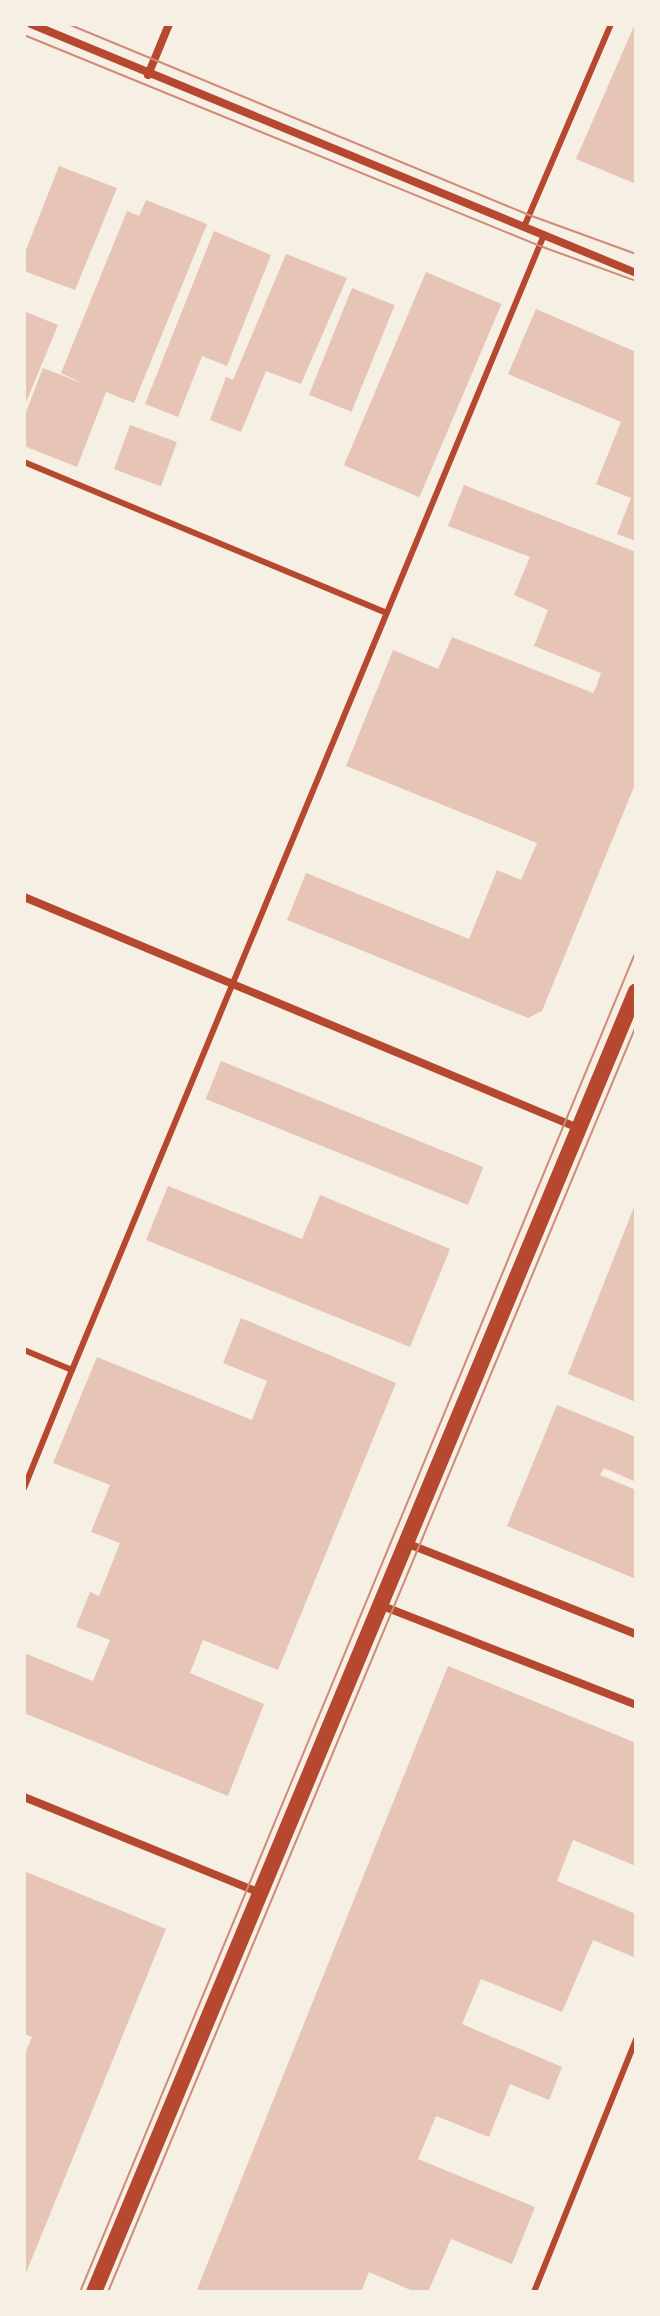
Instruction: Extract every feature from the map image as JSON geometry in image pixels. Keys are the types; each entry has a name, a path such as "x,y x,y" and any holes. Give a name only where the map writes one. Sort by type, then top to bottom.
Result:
{"main road":[{"path":"94,2292 636,991"}],"street":[{"path":"31,24 148,75 636,273"},
{"path":"148,75 169,24"},
{"path":"24,897 579,1129"},
{"path":"405,1542 636,1634"},
{"path":"379,1604 636,1705"},
{"path":"24,1797 260,1893"}],"lane":[{"path":"524,227 611,24"},
{"path":"24,1488 544,235"},
{"path":"24,462 386,613"},
{"path":"24,1350 72,1370"},
{"path":"534,2292 636,2039"}],"building":[{"path":"636,24 636,184 576,159"},
{"path":"59,166 117,188 75,290 24,271 24,255"},
{"path":"146,200 207,224 134,403 106,392 77,467 24,446 24,417 43,368 84,384 61,373 127,211 139,216"},
{"path":"214,231 271,255 227,366 202,356 178,417 145,404"},
{"path":"286,254 347,278 301,384 266,371 241,432 210,420 226,377 233,380"},
{"path":"426,272 501,304 419,497 344,465"},
{"path":"352,288 395,305 352,412 309,395"},
{"path":"536,309 636,352 636,541 617,534 631,498 596,484 621,422 508,374"},
{"path":"24,311 58,325 24,407"},
{"path":"130,425 177,442 161,486 114,469"},
{"path":"464,485 636,552 636,782 542,1011 528,1018 287,920 306,873 469,939 497,870 521,880 537,843 346,766 393,650 438,669 452,637 593,693 597,685 601,673 534,646 548,610 514,595 530,557 448,526"},
{"path":"221,1061 483,1167 468,1205 206,1099"},
{"path":"168,1186 302,1239 320,1195 450,1249 410,1347 146,1240"},
{"path":"636,1202 636,1402 568,1374"},
{"path":"241,1318 396,1383 278,1670 203,1640 190,1673 264,1704 228,1796 24,1713 24,1653 93,1681 110,1640 76,1627 90,1592 99,1596 120,1543 91,1532 110,1485 53,1463 97,1357 252,1420 267,1381 223,1363"},
{"path":"557,1405 636,1437 636,1482 604,1468 600,1475 636,1490 636,1579 507,1526"},
{"path":"448,1666 636,1743 636,1866 573,1840 557,1881 636,1914 636,1958 593,1940 562,2012 481,1979 462,2024 562,2067 549,2100 510,2084 489,2137 436,2116 418,2159 535,2207 512,2264 451,2239 428,2292 415,2292 369,2272 361,2292 196,2292"},
{"path":"24,1871 166,1929 24,2278 24,2056 32,2037 24,2034"}],"tram line":[{"path":"68,24 529,215 636,254"},
{"path":"24,35 540,246 636,281"},
{"path":"80,2292 636,951"},
{"path":"108,2292 636,1026"}]}
